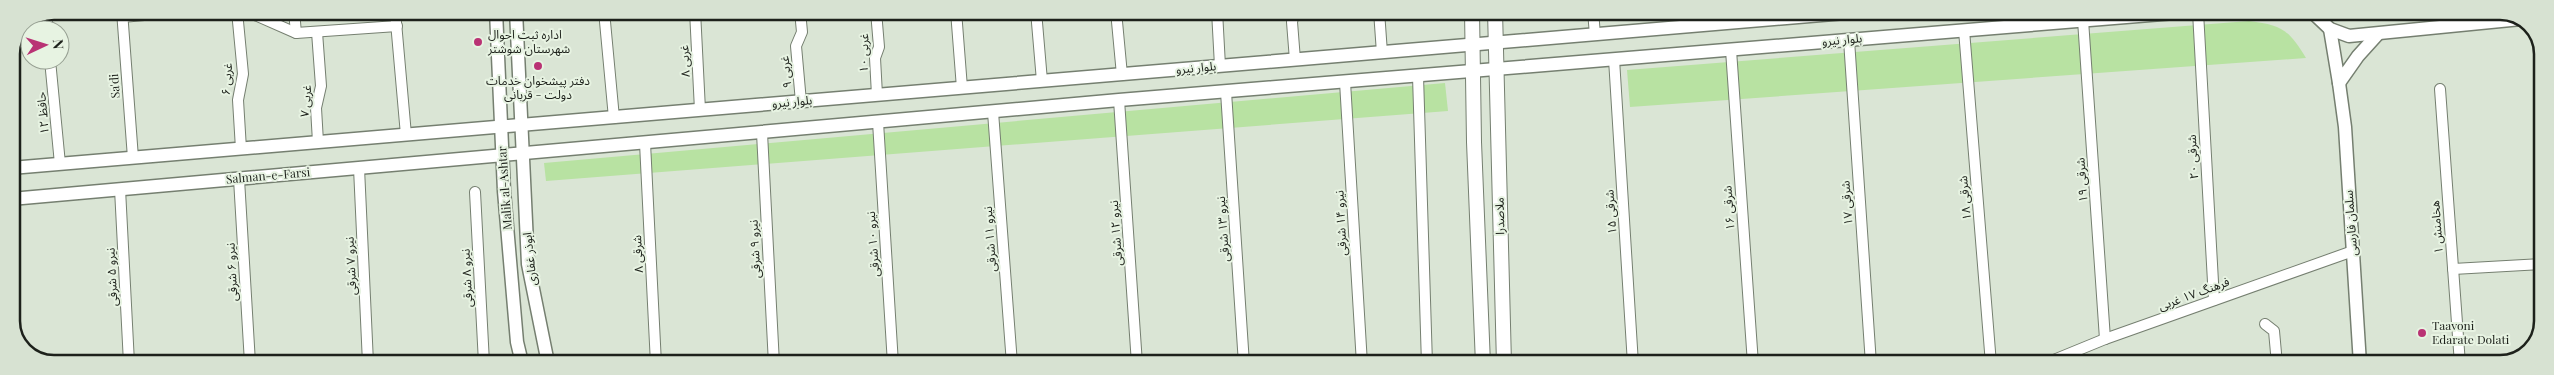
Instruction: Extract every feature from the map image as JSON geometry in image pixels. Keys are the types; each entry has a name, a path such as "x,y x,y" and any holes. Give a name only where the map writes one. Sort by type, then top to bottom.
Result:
{"main road":[{"name":"ملاصدرا","path":"1472,20 1483,355"},
{"name":"ملاصدرا","path":"1495,20 1504,355"}],"street":[{"name":"Sa'di","path":"122,20 133,158"},
{"name":"۶ غربی","path":"238,20 243,74 238,100 241,149"},
{"path":"266,20 296,33 397,26"},
{"path":"295,20 296,33"},
{"path":"397,20 406,135"},
{"name":"Malik al-Ashtar","path":"496,20 503,156 517,342 520,355"},
{"name":"Malik al-Ashtar","path":"517,20 524,154"},
{"path":"605,20 614,118"},
{"name":"۸ غربی","path":"695,20 700,110"},
{"name":"۹ غربی","path":"801,20 802,32 796,46 801,102"},
{"name":"۱۰ غربی","path":"876,20 878,47 875,58 877,95"},
{"path":"957,20 962,88"},
{"path":"1037,20 1042,81"},
{"path":"1117,20 1122,75"},
{"path":"1217,20 1220,66"},
{"path":"1293,20 1295,60"},
{"path":"1380,20 1382,53"},
{"path":"1594,20 1595,35"},
{"path":"1697,20 1697,26"},
{"name":"بلوار نیرو","path":"523,125 1768,20"},
{"name":"بلوار نیرو","path":"1496,69 2084,20"},
{"name":"۱۹ شرقی","path":"2084,20 2105,339"},
{"name":"۲۰ شرقی","path":"2198,20 2214,300"},
{"path":"2321,20 2330,28 2349,36 2377,35 2486,20"},
{"name":"سلمان فارسی","path":"2330,28 2345,127 2359,355"},
{"name":"۱۸ شرقی","path":"1964,30 1990,355"},
{"name":"۷ غربی","path":"317,32 321,86 316,108 318,142"},
{"path":"2339,83 2358,56 2377,35"},
{"name":"۱۷ شرقی","path":"1848,40 1870,355"},
{"name":"۱۶ شرقی","path":"1731,50 1752,355"},
{"name":"۱۵ شرقی","path":"1614,59 1632,355"},
{"path":"524,154 1119,100 1496,69"},
{"name":"حافظ ۱۲","path":"51,70 60,164"},
{"path":"1418,76 1427,355"},
{"name":"نیرو ۱۴ شرقی","path":"1345,82 1361,355"},
{"name":"هخامنش ۱","path":"2440,89 2459,355"},
{"name":"نیرو ۱۳ شرقی","path":"1226,92 1243,355"},
{"name":"نیرو ۱۲ شرقی","path":"1119,100 1136,355"},
{"name":"نیرو ۱۱ شرقی","path":"993,112 1011,355"},
{"name":"نیرو ۱۰ شرقی","path":"878,122 892,355"},
{"path":"20,167 523,125"},
{"name":"نیرو ۹ شرقی","path":"762,133 774,355"},
{"name":"۸ شرقی","path":"645,143 656,355"},
{"name":"Salman-e-Farsi","path":"20,198 524,154"},
{"name":"ابوذر غفاری","path":"524,154 528,264 546,355"},
{"name":"نیرو ۷ شرقی","path":"359,168 368,355"},
{"name":"نیرو ۶ شرقی","path":"239,178 249,355"},
{"name":"نیرو ۵ شرقی","path":"120,189 129,355"},
{"name":"نیرو ۸ شرقی","path":"475,192 484,355"},
{"name":"فرهنگ ۱۷ غربی","path":"2066,355 2105,339 2353,251"},
{"path":"2453,269 2534,264"},
{"path":"2265,324 2274,331 2276,355"}],"green space":[{"path":"2249,21 2277,27 2295,41 2306,58 1630,107 1627,70"},
{"path":"1445,83 1448,111 546,181 544,163"}],"place":[{"name":"اداره ثبت احوال شهرستان شوشتر","path":"478,42"},
{"name":"دفتر پیشخوان خدمات دولت - قربانی","path":"538,66"},
{"name":"Taavoni Edarate Dolati","path":"2422,333"}]}
